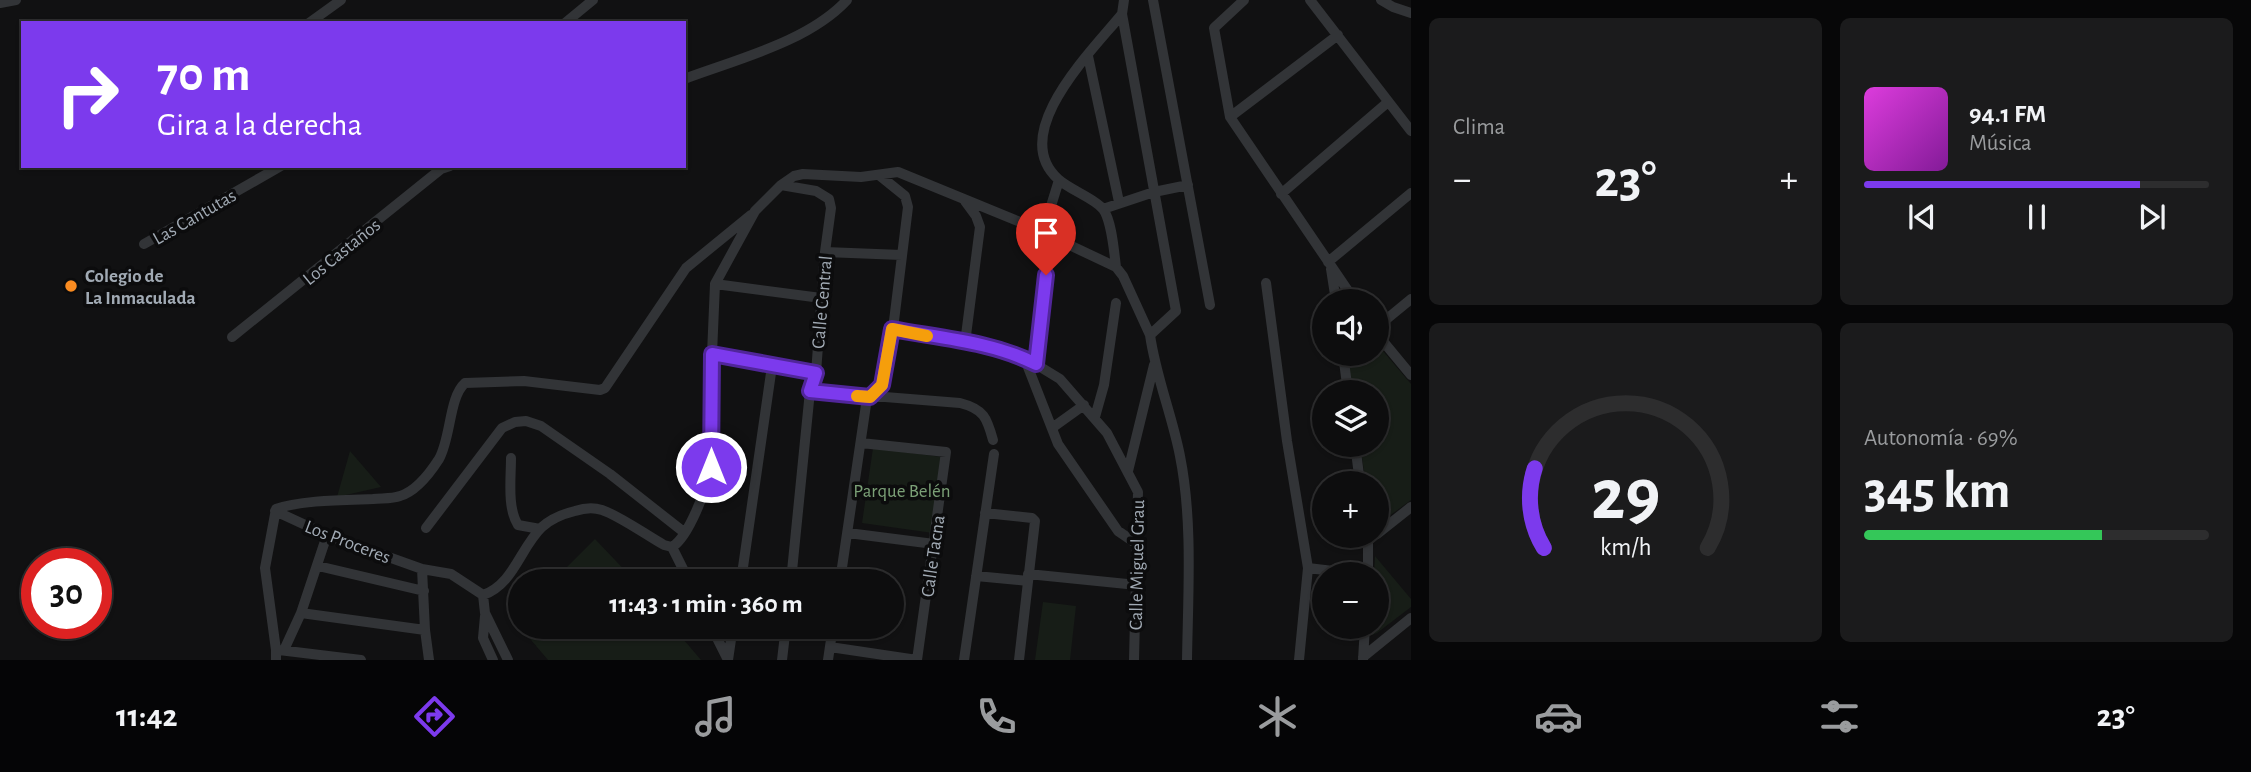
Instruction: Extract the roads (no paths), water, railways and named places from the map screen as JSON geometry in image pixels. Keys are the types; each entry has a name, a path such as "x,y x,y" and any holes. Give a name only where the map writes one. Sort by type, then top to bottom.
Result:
{"street":[{"path":"0,3 16,0"},
{"path":"312,21 341,0"},
{"path":"567,21 593,0"},
{"path":"686,78 800,35 835,13 847,0"},
{"path":"1124,0 1122,14 1176,312 1150,335"},
{"path":"1153,0 1210,305"},
{"path":"1244,0 1214,28 1230,117 1346,289"},
{"path":"1310,0 1411,131"},
{"path":"1381,0 1411,13"},
{"path":"1122,14 1060,93 1044,125 1043,136 1048,165 1059,180 1103,209 1110,229 1116,267 1150,335 1154,362 1180,456 1188,539 1186,660"},
{"path":"1230,117 1338,34"},
{"path":"1088,56 1119,202"},
{"path":"1281,194 1388,102"},
{"name":"Las Cantutas","path":"144,244 277,168"},
{"name":"Los Castaños","path":"232,337 444,168"},
{"path":"279,653 265,568 275,511 278,507 390,498 408,493 421,483 441,455 456,399 460,388 466,383 524,381 600,390 605,387 686,268 794,176 803,174 842,177 898,172 1026,224 1116,267"},
{"path":"843,569 866,405 882,385 908,207 905,196 879,175"},
{"path":"1043,232 1059,180"},
{"path":"1103,209 1154,192 1188,185"},
{"name":"Calle Central","path":"780,186 816,191 829,199 831,208 816,373 810,391 792,569"},
{"path":"1330,264 1411,193"},
{"path":"964,198 980,227 965,343"},
{"path":"493,660 483,638 485,613 482,595 495,591 519,562 540,529 557,516 588,508 603,510 672,547 685,533 711,467 715,285 755,211"},
{"path":"1026,224 1048,254 1036,364"},
{"path":"825,253 902,255"},
{"path":"1330,264 1334,289"},
{"path":"1266,283 1287,440 1308,568 1299,660"},
{"path":"715,285 821,298"},
{"path":"1389,317 1411,299"},
{"path":"1095,417 1104,385 1116,303"},
{"name":"Calle Miguel Grau","path":"892,329 1024,357 1060,379 1107,433 1138,492 1134,660"},
{"path":"1389,348 1411,374"},
{"path":"712,354 816,373"},
{"path":"1024,357 1058,444 1118,531 1137,544"},
{"path":"1128,471 1154,362"},
{"path":"743,569 772,366"},
{"path":"810,391 948,402 974,407 981,411 988,422 993,440"},
{"path":"1052,428 1084,405"},
{"path":"426,528 502,428 508,424 526,421 541,426 610,474 685,533"},
{"name":"Calle Tacna","path":"861,443 946,452 917,660"},
{"path":"964,660 994,454"},
{"path":"511,458 513,518 517,525 540,529"},
{"path":"1389,524 1411,508"},
{"name":"Los Proceres","path":"275,511 327,535 422,569 451,574 482,595"},
{"path":"985,513 1034,519 1019,660"},
{"path":"848,533 934,544"},
{"path":"279,653 301,613 327,535"},
{"path":"672,547 683,569"},
{"path":"318,566 424,591"},
{"path":"1308,568 1312,568"},
{"path":"422,569 429,660"},
{"path":"975,576 1137,585"},
{"path":"301,613 425,630"},
{"path":"485,613 508,660"},
{"path":"1363,658 1411,618"},
{"path":"718,639 728,660"},
{"path":"728,660 731,639"},
{"path":"782,660 784,639"},
{"path":"828,660 831,639"},
{"path":"1363,658 1364,639"},
{"path":"830,647 917,660"},
{"path":"279,653 361,660"}],"place":[{"name":"Colegio de La Inmaculada","path":"71,286"}],"park label":[{"name":"Parque Belén","path":"902,490"}]}
